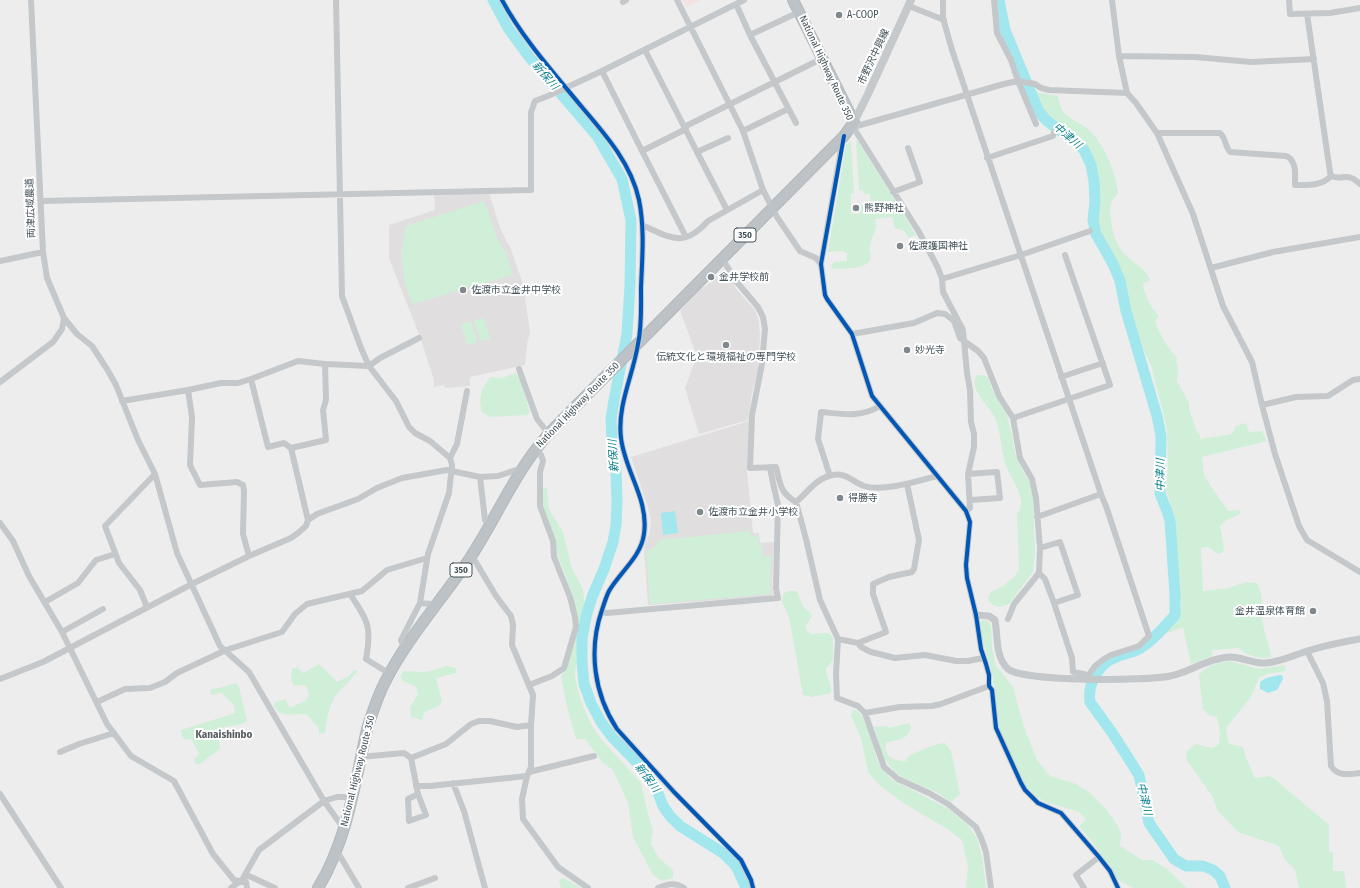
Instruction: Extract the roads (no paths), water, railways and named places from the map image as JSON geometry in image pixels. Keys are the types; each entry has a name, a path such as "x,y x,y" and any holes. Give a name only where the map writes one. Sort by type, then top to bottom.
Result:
{"highway":[{"name":"National Highway Route 350","path":"318,888 337,851 372,714 390,674 407,646 471,557 522,468 548,433 844,136 854,122 793,0"}],"main road":[{"name":"市野沢中興線","path":"854,122 910,2"}],"street":[{"name":"両津広域農道","path":"31,0 43,252 47,278 64,318 78,334 92,346 107,369 138,440 155,474 177,553 220,646 249,672 324,801 344,828"},
{"path":"336,0 342,296 369,366 396,401 409,427 430,441 450,458 452,465 449,493 427,558 420,603 401,640 402,643 407,646"},
{"path":"502,0 536,51 611,143 622,159 634,184 639,201 642,225 636,345 632,370 624,394 620,424 621,440 628,467 641,497 645,526 641,548 608,592 596,627 594,660 596,679 610,719 674,792 741,860 751,880 753,888"},
{"path":"677,0 743,131 763,190 773,208 776,217 798,248 803,253 816,258 821,264"},
{"path":"41,201 532,190 531,112 534,101 602,71 744,0"},
{"path":"943,0 944,20 949,40 987,158 1149,636 1139,646 1111,655 1104,659 1095,666 1087,679"},
{"path":"994,0 997,33 1011,60 1036,124"},
{"path":"1112,0 1119,56 1127,93 1136,103 1156,133 1193,214 1224,306 1252,362 1275,454 1299,526 1307,540 1360,572"},
{"path":"1290,0 1290,14 1330,13 1360,8"},
{"path":"910,2 944,20"},
{"path":"736,4 750,35 796,123"},
{"path":"750,35 799,12"},
{"path":"1307,14 1331,176"},
{"path":"645,50 728,210"},
{"path":"1119,56 1195,58 1251,62 1314,59"},
{"path":"642,151 730,104 823,58"},
{"path":"602,71 686,237"},
{"path":"854,122 857,126 967,93 1018,81 1035,84 1041,88 1049,90 1127,93"},
{"path":"743,131 788,109"},
{"path":"854,122 855,130 919,232 938,268 942,279 943,292 963,330 970,390 971,422 974,434 974,447 968,474 970,508 966,511"},
{"path":"987,158 1053,136 1054,132"},
{"path":"1156,133 1220,133 1223,136 1226,146 1230,152 1286,156 1293,160 1295,185 1310,186 1318,184 1327,180 1331,176"},
{"path":"844,136 821,264 827,299 852,334 872,396 966,511 970,522 966,565 967,578 976,615 983,658 989,675 989,686 992,690 998,735 1025,790 1038,803 1061,813 1110,871 1118,886 1110,888"},
{"path":"697,152 728,138"},
{"path":"893,192 920,182 908,148"},
{"path":"1331,176 1351,177 1360,184"},
{"path":"642,225 674,239 680,239 698,230 708,221 763,190"},
{"path":"942,279 1021,255 1090,231"},
{"path":"1211,268 1273,252 1360,238"},
{"path":"0,261 43,252"},
{"path":"1013,418 1110,385 1065,255"},
{"path":"722,258 736,281 758,307 765,329 762,364 752,415 750,468 776,467 782,489 786,495 796,502 820,600 838,639 836,674 837,698 858,706 865,713 884,767 898,778 948,804 976,827 980,833 986,852 991,888"},
{"path":"852,334 914,323 936,313 945,314 954,321 960,338 978,351 984,358 999,396 1013,418 1020,458 1024,466 1029,471 1035,487 1040,548 1038,573 1014,604 1008,619"},
{"path":"0,382 53,342 59,336 64,318"},
{"path":"122,401 221,384 238,383 298,361 369,366 385,355 419,338"},
{"path":"1061,376 1102,363"},
{"path":"291,448 326,440 323,410 326,400 325,364"},
{"path":"519,369 536,418 548,433"},
{"path":"0,679 43,662 192,584 298,533 306,526 308,520 291,448 284,443 268,447 251,379"},
{"path":"1262,405 1296,397 1328,396 1353,380 1360,379"},
{"path":"188,390 192,417 190,465 200,485 236,482 243,485 243,534 249,556"},
{"path":"450,458 457,444 467,391"},
{"path":"830,476 818,440 821,413 853,415 870,412 880,406"},
{"path":"529,685 552,676 564,668 576,627 574,609 554,557 553,542 540,506 540,472 542,461 541,455 536,448"},
{"path":"601,612 607,613 778,598 776,588 778,505 776,493 772,485 770,467"},
{"path":"308,520 317,514 358,499 377,488 402,478 431,472 452,471 480,477 498,476 522,468"},
{"path":"968,474 997,472 1000,498 970,500"},
{"path":"147,607 140,590 119,562 105,526 155,474"},
{"path":"796,502 812,485 830,476 843,475 864,486 880,487 907,484 937,476"},
{"path":"480,477 485,520 489,525"},
{"path":"838,639 858,643 886,632 873,594 873,584 890,577 912,572 914,569 919,540 907,484"},
{"path":"1037,516 1101,494"},
{"path":"0,523 13,541 29,576 62,632 107,724 131,756 174,781 213,854 234,880 249,876 275,888"},
{"path":"1040,548 1060,542 1078,596 1054,603"},
{"path":"45,602 78,583 96,560 115,554"},
{"path":"471,557 474,559 496,596 511,616 513,626 512,645 533,695 531,725 532,767 528,774 522,799 523,819 558,867 588,888"},
{"path":"97,702 125,689 150,688 165,682 177,673 226,650 282,632 295,614 307,604 362,592 386,570 427,558"},
{"path":"1038,573 1045,579 1054,603 1072,658 1073,672 1084,674 1087,679"},
{"path":"350,594 365,615 367,623 369,635 366,659 390,674"},
{"path":"420,603 432,604"},
{"path":"62,632 103,609"},
{"path":"976,615 989,616 995,620 999,652 1002,661 1013,673 1101,680 1168,676 1183,673 1216,659 1230,657 1265,663 1277,661 1307,651 1360,639"},
{"path":"858,643 861,647 871,652 895,658 925,654 956,661 968,661 983,658"},
{"path":"1307,651 1323,683 1328,701 1331,766 1338,773 1360,773"},
{"path":"865,713 900,707 932,706 989,686"},
{"path":"411,758 446,744 471,724 479,721 490,721 517,727 531,725"},
{"path":"60,752 114,733"},
{"path":"360,757 404,753 411,758 418,794"},
{"path":"416,786 430,786 528,774 594,756"},
{"path":"453,783 464,811 484,888"},
{"path":"0,794 61,888"},
{"path":"231,888 243,878 260,850 324,801 351,797"},
{"path":"337,851 359,888"},
{"path":"1084,888 1076,875 1099,857"},
{"path":"243,878 246,882 247,888"},
{"path":"408,888 435,878"},
{"path":"658,888 668,884 674,884 684,888"}],"water":[{"path":"675,511 678,533 663,535 661,513"},
{"path":"1282,675 1283,679 1277,690 1268,693 1260,689 1260,682 1266,678"}],"waterway":[{"name":"新保川","path":"493,0 508,28 530,58 597,136 622,179 631,220 630,285 627,334 611,419 612,442 616,471 616,525 613,542 586,617 582,639 584,684 591,703 601,722 612,737 646,772 655,785 663,806 670,816 680,826 723,853 736,866 746,888"},
{"name":"中津川","path":"999,0 1005,30 1039,112 1047,121 1076,142 1084,150 1091,165 1094,181 1095,202 1093,220 1096,234 1113,264 1120,281 1126,311 1157,416 1161,436 1160,493 1170,521 1175,615 1158,634 1144,646 1133,652 1116,657 1104,664 1092,681 1090,688 1090,702 1113,734 1139,775 1149,823 1174,859 1186,866 1203,866 1213,870 1220,876 1225,888"}],"place":[{"name":"A-COOP","path":"839,15"},
{"name":"熊野神社","path":"856,208"},
{"name":"佐渡護国神社","path":"900,246"},
{"name":"金井学校前","path":"711,277"},
{"name":"佐渡市立金井中学校","path":"463,290"},
{"name":"伝統文化と環境福祉の専門学校","path":"726,345"},
{"name":"妙光寺","path":"907,350"},
{"name":"得勝寺","path":"840,498"},
{"name":"佐渡市立金井小学校","path":"700,512"},
{"name":"金井温泉体育館","path":"1313,611"}],"district":[{"name":"Kanaishinbo","path":"224,735"}]}
